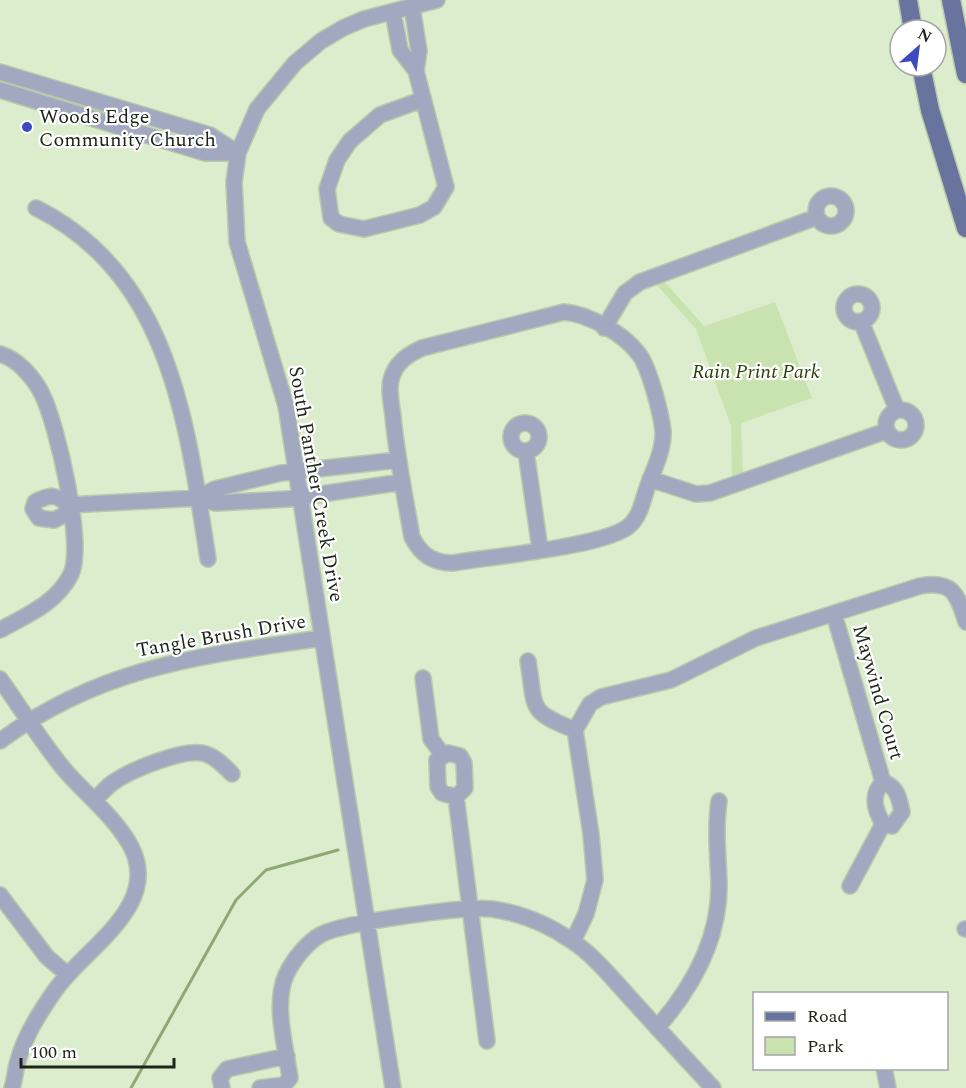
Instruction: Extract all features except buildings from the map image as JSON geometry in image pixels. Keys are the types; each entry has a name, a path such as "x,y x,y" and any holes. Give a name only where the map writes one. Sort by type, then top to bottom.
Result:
{"main road":[{"path":"908,0 911,18"},
{"path":"951,0 966,74"},
{"path":"923,78 930,110 966,228"}],"street":[{"name":"South Panther Creek Drive","path":"393,1088 297,471 280,383 237,242 233,205 238,153 257,109 294,63 321,41 343,28 437,0"},
{"path":"412,7 419,51 416,71 421,100 445,173 446,187 434,207 420,215 364,230 339,224 331,218 327,189 338,160 350,141 380,115 421,100"},
{"path":"393,12 400,50 416,71"},
{"path":"0,72 210,135 238,153"},
{"path":"0,90 205,153 238,153"},
{"path":"36,208 58,219 98,249 143,306 169,370 198,498 208,559"},
{"path":"604,328 625,293 640,282 817,217"},
{"path":"564,312 576,313 604,328 623,339 640,354 663,431 662,446 638,514 630,526 604,538 453,563 440,563 418,549 412,537 398,460 390,382 400,361 410,353 564,312"},
{"path":"861,321 897,410"},
{"path":"0,354 22,368 42,394 57,440 76,550 75,563 66,583 50,602 0,630"},
{"path":"897,410 908,411 914,417 916,425 914,435 899,441 886,431 888,417 897,410"},
{"path":"650,479 696,494 710,493 886,431"},
{"path":"526,452 540,549"},
{"path":"198,498 215,489 281,473 398,460"},
{"path":"69,505 198,498 216,503 301,496 402,482"},
{"path":"573,941 586,914 595,880 591,834 575,730 583,713 601,697 671,680 756,638 934,583 946,586 955,593 966,622"},
{"name":"Maywind Court","path":"834,614 883,782 874,798 875,811 882,824"},
{"name":"Tangle Brush Drive","path":"0,741 29,719 85,690 127,674 218,654 322,638"},
{"path":"528,661 537,709 546,718 575,730"},
{"path":"423,678 432,739 442,754"},
{"path":"0,679 65,770 94,800 131,845 139,870 139,884 121,918 103,940 67,974 32,1028 18,1059 12,1088"},
{"path":"94,800 111,784 130,772 193,752 205,753 217,759 232,774"},
{"path":"453,753 464,763 465,788 456,797 442,793 438,786 437,760 442,754 453,753"},
{"name":"Maywind Court","path":"882,824 892,826 902,812 897,792 891,784 883,782"},
{"path":"456,797 487,1041"},
{"path":"657,1028 674,1009 696,976 706,952 715,916 719,886 715,830 719,801"},
{"name":"Maywind Court","path":"850,886 882,824"},
{"path":"0,895 47,957 67,974"},
{"path":"260,1088 284,1085 290,1078 282,1010 282,990 286,975 307,946 320,935 339,927 367,922 491,909 516,914 573,941 599,964 713,1088"},
{"path":"222,1088 220,1078 227,1069 287,1056"},
{"path":"884,1070 888,1088"}],"green space":[{"name":"Rain Print Park","path":"663,280 704,326 775,302 812,398 741,423 743,475 732,479 731,426 696,329 655,283"}],"waterway":[{"path":"131,1088 236,900 266,870 338,850"}],"place":[{"name":"Woods Edge Community Church","path":"27,127"}]}
